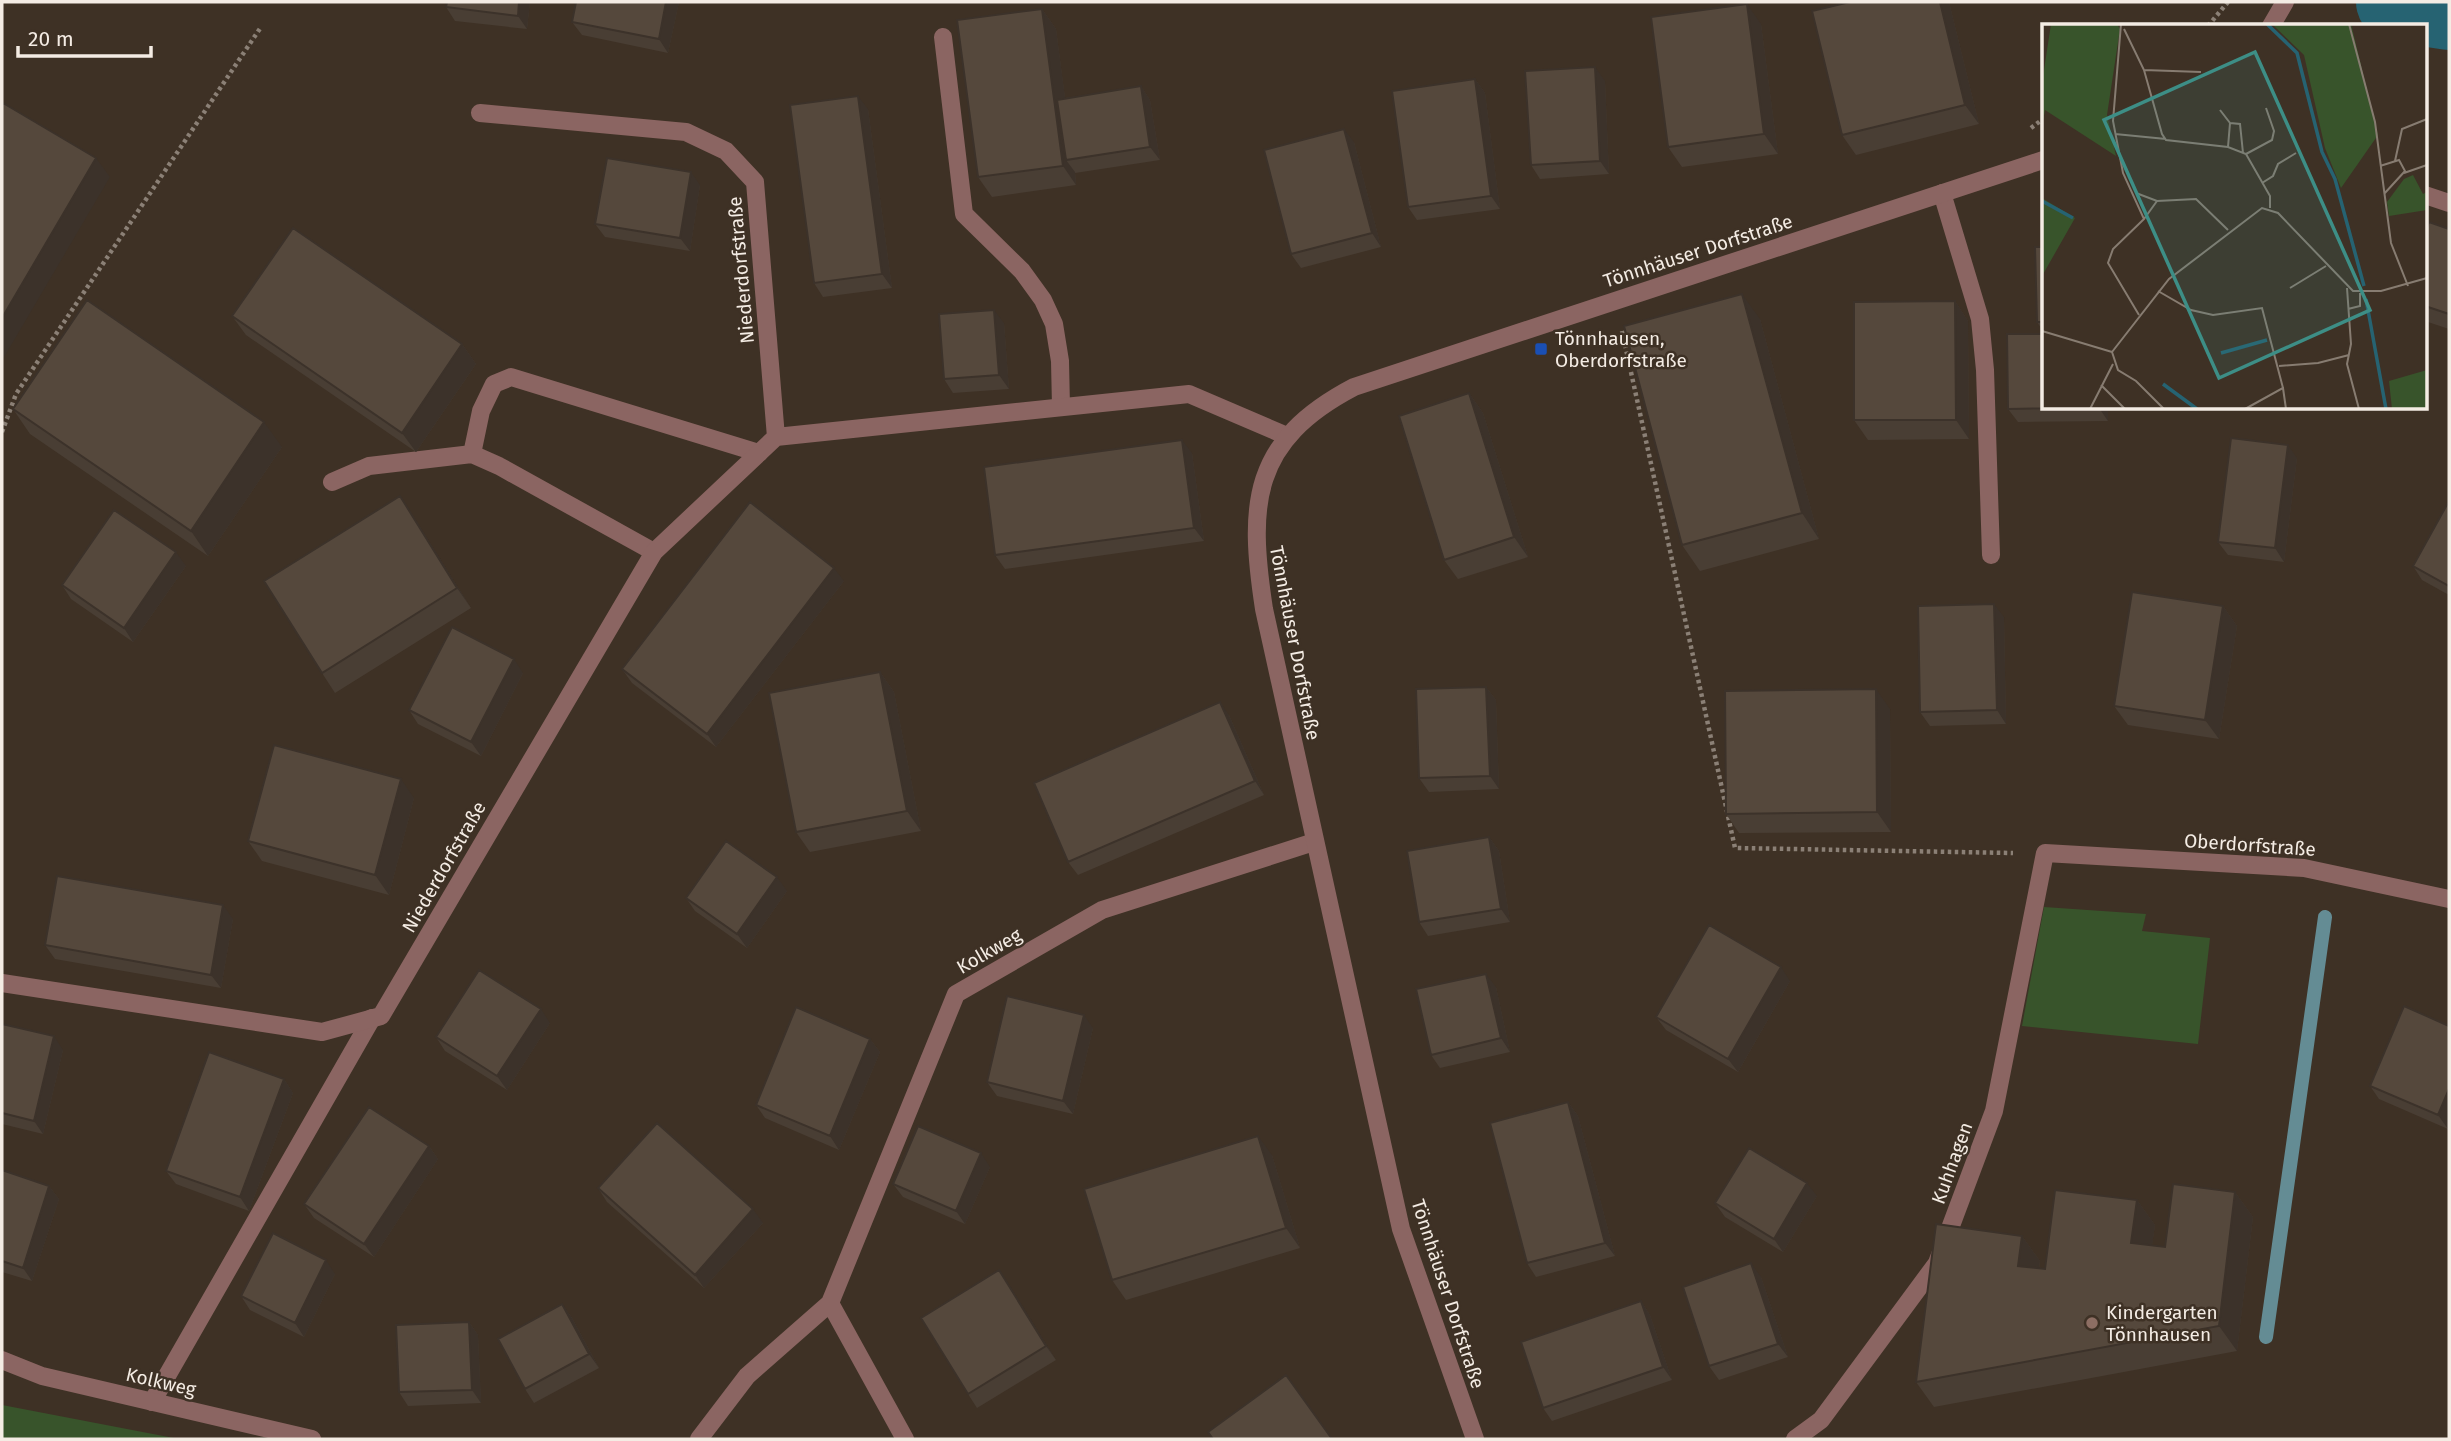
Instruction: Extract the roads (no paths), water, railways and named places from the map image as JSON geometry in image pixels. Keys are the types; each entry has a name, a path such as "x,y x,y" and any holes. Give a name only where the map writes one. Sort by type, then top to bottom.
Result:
{"street":[{"path":"2275,24 2285,2"},
{"path":"943,37 964,214 1022,271 1042,300 1054,324 1061,407"},
{"name":"Niederdorfstraße","path":"152,1402 372,1018 381,1016 654,552 776,437 755,182 726,151 687,132 480,113"},
{"name":"Tönnhäuser Dorfstraße","path":"1475,1439 1401,1229 1264,609 1254,539 1259,495 1277,451 1287,436 1327,401 1354,387 2042,160"},
{"path":"1942,193 1960,243 1980,319 1985,370 1991,555"},
{"path":"2426,195 2449,203"},
{"path":"472,454 481,411 494,384 511,377 759,453"},
{"path":"776,437 1189,394 1287,436"},
{"path":"332,482 369,466 472,454 499,466 654,552"},
{"name":"Kolkweg","path":"699,1439 747,1376 830,1303 956,994 1102,910 1314,842"},
{"name":"Oberdorfstraße","path":"2045,853 2304,868 2449,899"},
{"name":"Kuhhagen","path":"1795,1439 1821,1420 1937,1263 1994,1111 2045,853"},
{"path":"2,983 322,1032 372,1018"},
{"path":"830,1303 905,1439"},
{"name":"Kolkweg","path":"2,1360 43,1376 312,1439"}],"waterway":[{"path":"2396,2 2449,10"},
{"path":"2266,1337 2325,917"}],"place":[{"name":"Tönnhausen, Oberdorfstraße","path":"1541,349"},
{"name":"Kindergarten Tönnhausen","path":"2092,1323"}]}
